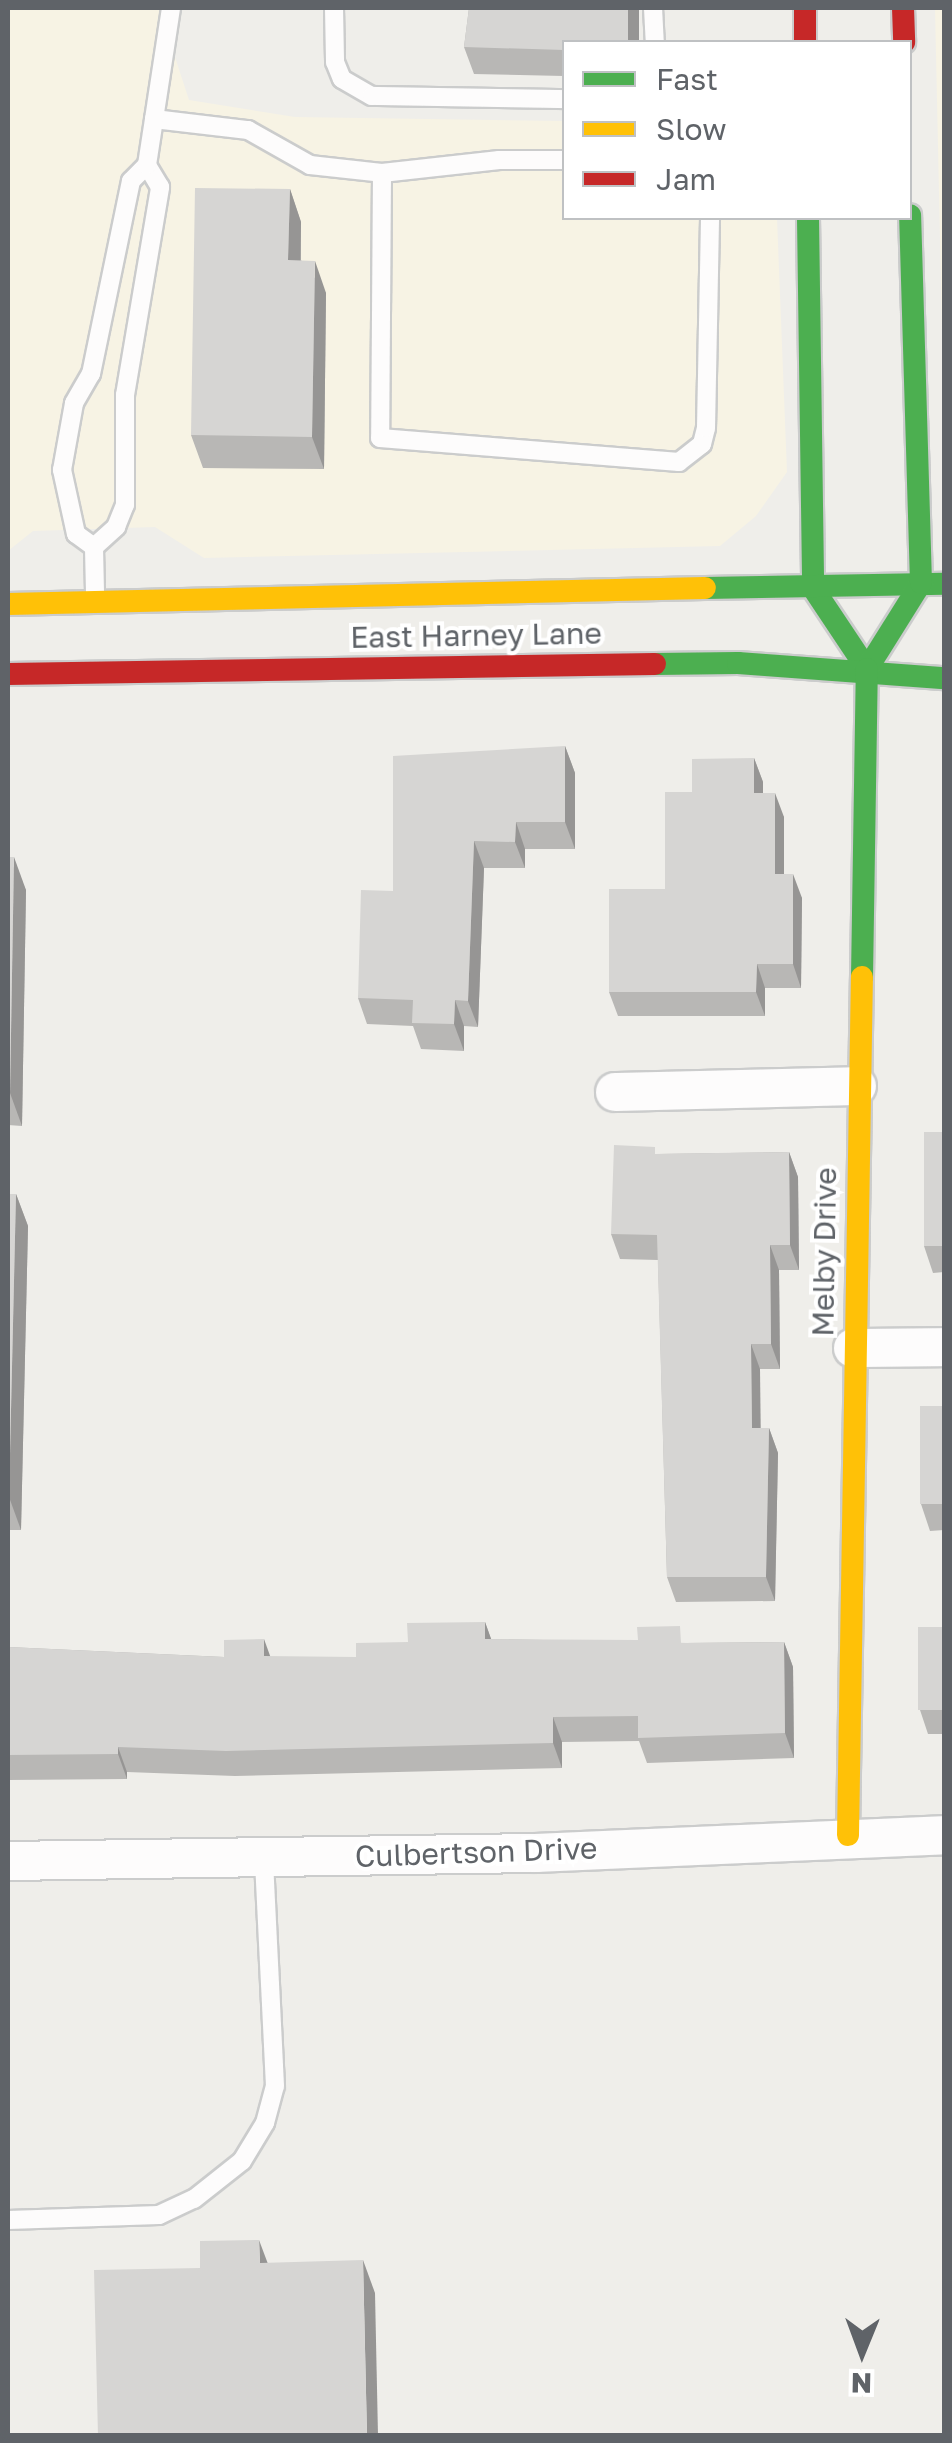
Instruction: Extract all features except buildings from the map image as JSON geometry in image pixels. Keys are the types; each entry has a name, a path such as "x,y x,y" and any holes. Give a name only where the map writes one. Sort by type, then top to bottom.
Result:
{"street":[{"path":"804,8 805,40"},
{"path":"903,8 904,40"},
{"path":"808,220 814,588 866,669 933,584 910,220"},
{"name":"East Harney Lane","path":"8,604 95,598 933,584"},
{"name":"East Harney Lane","path":"8,674 738,663 866,669 944,678"},
{"name":"Melby Drive","path":"848,1835 866,669"},
{"path":"615,1092 857,1086"},
{"path":"853,1348 944,1347"},
{"name":"Culbertson Drive","path":"8,1861 537,1853 848,1835 944,1835"}],"lane":[{"path":"94,546 116,528 124,506 130,348 160,188 148,165 171,8"},
{"path":"334,8 334,62 342,79 372,96 562,99"},
{"path":"653,8 655,40"},
{"path":"154,119 248,130 310,165 382,173 499,160 562,160"},
{"path":"94,546 76,534 62,470 74,403 91,374 131,181 148,165"},
{"path":"382,173 380,438 679,462 702,444 706,428 710,220"},
{"path":"94,546 95,598"},
{"path":"8,2220 159,2215 194,2199 242,2161 269,2107 274,2086 264,1857"}],"shaded area":[{"path":"8,8 159,8 189,100 295,117 562,121 562,220 777,220 787,472 756,516 720,546 204,558 155,527 33,531 8,551"},
{"path":"935,8 944,8 944,423"}],"traffic: fast":[{"path":"808,220 813,588 867,669"},
{"path":"867,669 921,583 910,220"},
{"path":"705,588 944,584"},
{"path":"655,664 738,663 944,678"},
{"path":"862,977 867,669"}],"traffic: slow":[{"path":"8,604 705,588"},
{"path":"848,1835 862,977"}],"traffic: jam":[{"path":"805,8 805,40"},
{"path":"903,8 904,40"},
{"path":"8,674 655,664"}]}
